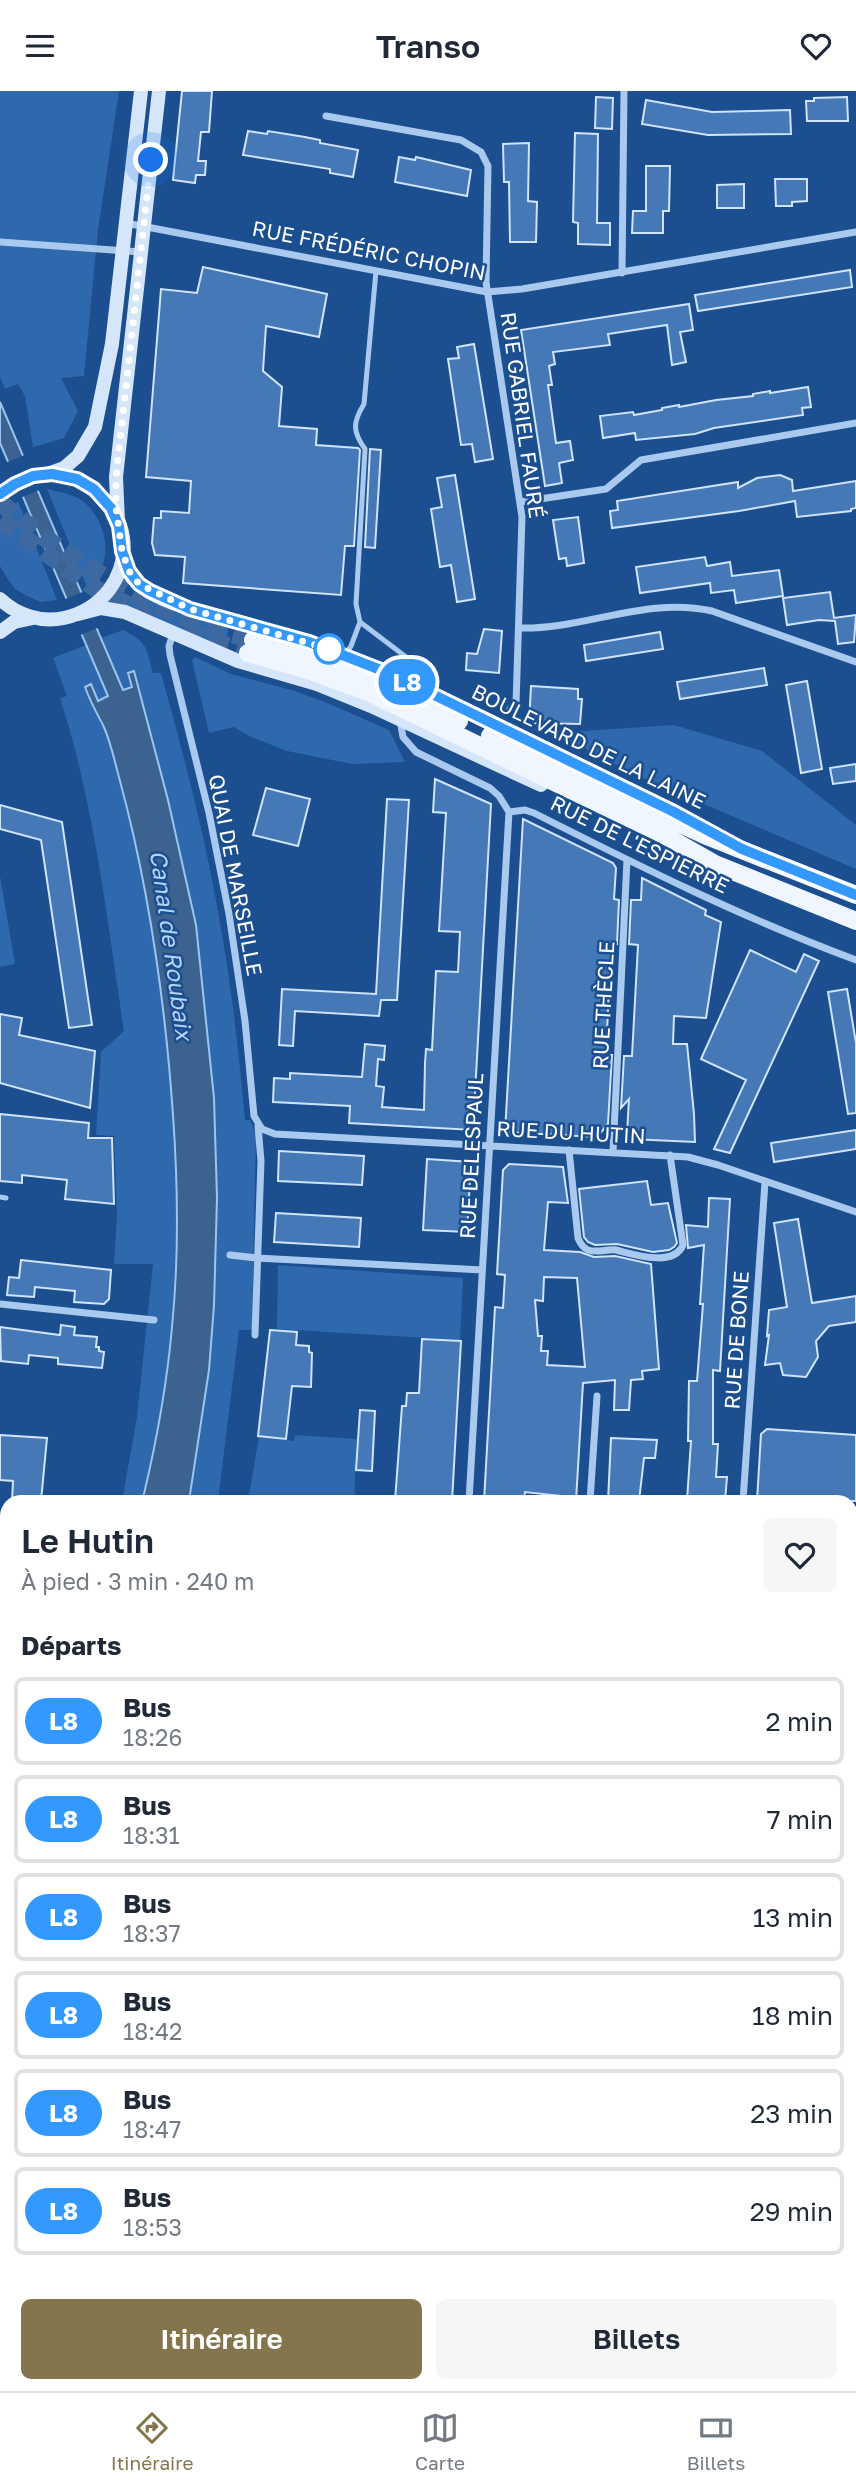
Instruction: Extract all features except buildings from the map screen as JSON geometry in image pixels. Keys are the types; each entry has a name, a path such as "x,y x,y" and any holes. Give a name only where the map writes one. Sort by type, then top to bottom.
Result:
{"main road":[{"path":"6,486 64,468 78,456 95,427 108,364 120,278 141,91"},
{"path":"0,632 20,619 60,619 100,605 116,578 122,551 116,477 159,91"},
{"path":"46,475 72,478 90,487 105,500 118,521"},
{"name":"BOULEVARD DE LA LAINE","path":"122,551 132,577 164,598 190,609 272,631 345,655 432,694 674,812 742,849 856,895"},
{"path":"0,599 17,611 36,618"},
{"path":"100,605 125,612 238,661 317,684 715,864 856,921"},
{"path":"715,864 664,835 397,705 250,647 362,676 678,823 742,849"}],"street":[{"path":"622,273 624,91"},
{"name":"RUE GABRIEL FAURÉ","path":"326,116 461,140 481,152 488,166 485,275 520,502 522,535 516,704 510,709"},
{"name":"RUE FRÉDÉRIC CHOPIN","path":"125,223 487,292 622,273 856,232"},
{"path":"0,242 141,252"},
{"path":"520,502 606,489 641,460 856,423"},
{"path":"519,628 540,627 660,607 694,607 856,662"},
{"name":"QUAI DE MARSEILLE","path":"173,633 169,646 170,655 209,813 229,914 245,1021 253,1107 258,1125 261,1161 255,1335"},
{"path":"400,720 403,737 416,752 490,789 499,796 509,813"},
{"name":"RUE DE L'ESPIERRE","path":"509,813 525,810 534,813 627,860 769,925 856,960"},
{"name":"RUE DELESPAUL","path":"470,1495 509,813"},
{"name":"RUE THÈCLE","path":"613,1152 627,860"},
{"name":"RUE DU HUTIN","path":"258,1125 266,1132 275,1134 613,1152 701,1160 856,1212"},
{"path":"569,1150 578,1238 581,1244 590,1251 616,1250 646,1258 675,1254 682,1247 670,1156"},
{"name":"RUE DE BONE","path":"743,1495 765,1182"},
{"path":"230,1255 482,1270"},
{"path":"0,1304 154,1320"},
{"path":"590,1495 597,1396"}],"lane":[{"path":"345,655 360,622 356,604 365,449 357,438 355,419 365,404 376,271"},
{"path":"360,622 414,663 432,694"}],"shaded area":[{"path":"0,91 119,91 98,230 84,376 61,378 78,411 64,438 33,447 25,396 18,384 5,389 0,377"},
{"path":"47,489 80,499 99,522 105,539 105,556 100,570 87,587"},
{"path":"18,501 57,600 41,602 15,589 0,566 0,524 2,518"},
{"path":"135,591 182,611 229,624 225,652 125,607"},
{"path":"123,630 137,638 145,647 153,673 161,673 201,829 214,892 235,1022 245,1120 250,1120 256,1135 252,1330 239,1330 219,1495 190,1495 209,1370 217,1199 214,1098 196,925 168,800 134,671 128,674 133,687 123,690 101,638"},
{"path":"86,645 108,697 98,701 91,684 85,687 111,745 138,853 164,1000 172,1075 177,1225 165,1387 158,1439 142,1495 123,1495 137,1417 153,1264 114,1264 117,1215 114,1136 96,1135 101,1052 124,1031 91,822 60,698 67,696 53,658"},
{"path":"195,657 231,674 325,702 389,730 405,762 352,764 287,751 234,727 209,733 192,660"},
{"path":"674,725 762,751 856,825 856,869 643,778 554,733"},
{"path":"0,876 15,964 0,967"},
{"path":"278,1265 463,1278 460,1340 277,1329"},
{"path":"295,1435 357,1439 354,1495 249,1495 259,1437 294,1441"}],"water":[{"name":"Canal de Roubaix","path":"0,402 123,690 132,687 128,673 134,671 168,800 196,925 214,1098 217,1198 209,1370 190,1495 143,1495 164,1390 172,1327 177,1248 176,1168 170,1072 148,905 111,745 85,687 91,684 98,701 108,696 0,443"}],"pier":[{"path":"27,454 42,489 20,498 5,463"},
{"path":"85,591 100,627 78,636 63,600"}],"tunnel":[{"path":"0,502 44,537 115,583 199,623 253,640"},
{"path":"0,520 96,589 150,616"},
{"path":"185,632 248,653"}],"bus line":[{"name":"L8","path":"0,494 33,476 52,474 77,479 94,489 111,508 122,535 122,551 129,571 139,584 150,591 190,609 309,642 391,674 674,812 742,849 856,895"}],"route":[{"path":"151,160 116,477 116,508 127,567 139,584 177,604 329,649"}]}
